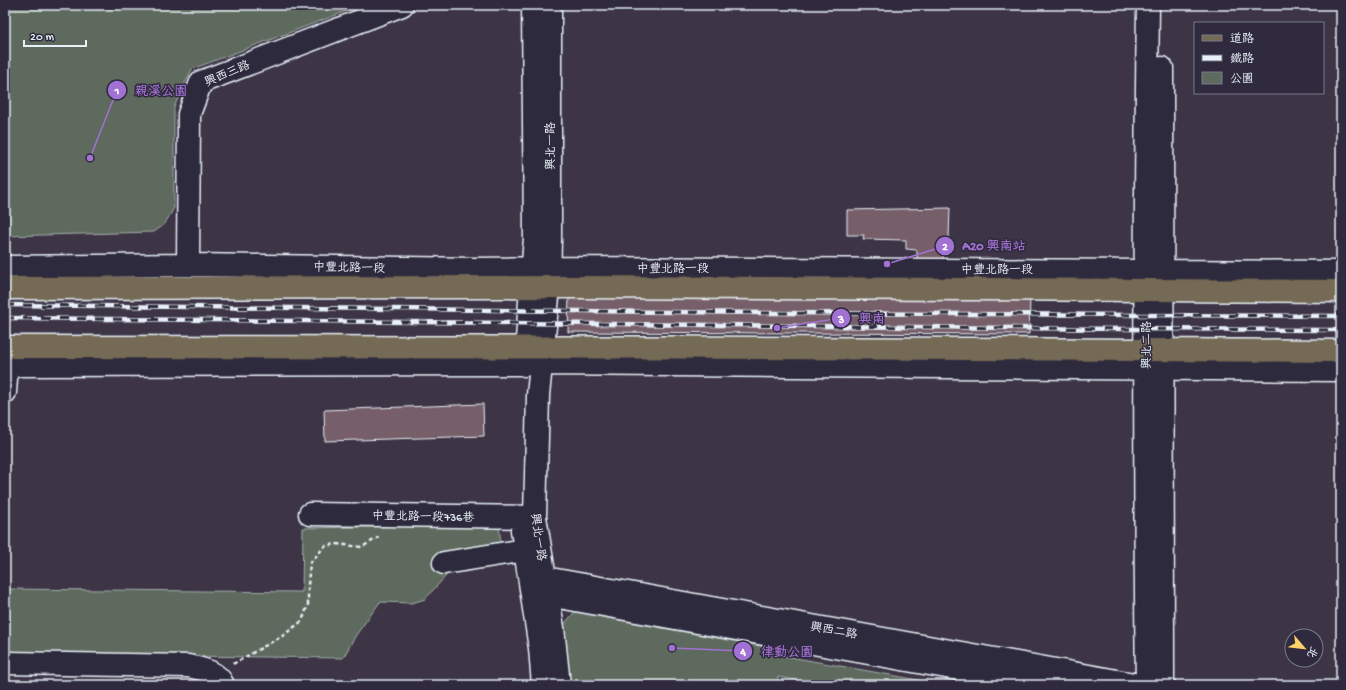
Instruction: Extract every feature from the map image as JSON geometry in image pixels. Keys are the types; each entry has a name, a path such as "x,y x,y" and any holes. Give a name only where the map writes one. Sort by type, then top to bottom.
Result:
{"main road":[{"name":"中豐北路一段","path":"5,288 541,277 1154,280 1341,291"},
{"path":"6,359 534,355 1155,359 1341,351"}],"street":[{"name":"興西三路","path":"188,265 189,114 201,82 402,5"},
{"path":"533,5 535,232 541,277"},
{"name":"興北一路","path":"550,5 550,239 541,277 534,355 538,404 528,517 541,586 553,628 559,685"},
{"name":"興北二路","path":"1148,5 1163,685"},
{"name":"興北二路","path":"1154,280 1162,5"},
{"name":"中豐北路一段","path":"5,267 188,265 474,269 541,277"},
{"name":"中豐北路一段","path":"1154,280 1341,272"},
{"path":"5,392 6,359"},
{"path":"1155,359 1341,370"},
{"name":"興北二路","path":"1147,685 1155,359"},
{"name":"中豐北路一段736巷","path":"310,514 528,517"},
{"path":"528,517 525,550 541,586 540,648 543,685"},
{"path":"444,563 525,550"},
{"path":"541,586 1046,685"},
{"name":"興西二路","path":"541,586 1139,685"},
{"path":"5,663 188,666 211,672 219,680"}],"path":[{"path":"219,680 302,621 308,605 310,563 325,546 336,544 362,547 383,535"}],"green space":[{"path":"5,5 363,5 192,69 174,107 174,208 164,225 154,232 5,236"},
{"path":"499,526 501,544 454,567 425,599 412,603 380,602 356,635 343,658 22,654 10,651 5,644 5,589 302,592 303,528"},
{"path":"576,610 779,645 779,655 946,685 825,685 778,677 778,685 569,685 563,626"}],"building":[{"path":"950,208 949,238 944,238 943,261 917,260 917,250 906,249 906,240 863,239 864,235 847,235 847,210"},
{"path":"569,294 1030,299 1029,334 568,332"},
{"path":"483,404 484,436 325,441 324,410"}],"railway":[{"path":"5,305 772,313 1341,316"},
{"path":"5,318 1341,330"}],"place":[{"name":"親溪公園","path":"90,158"},
{"name":"A20 興南站","path":"887,264"},
{"name":"興南","path":"777,328"},
{"name":"律動公園","path":"672,648"}]}
